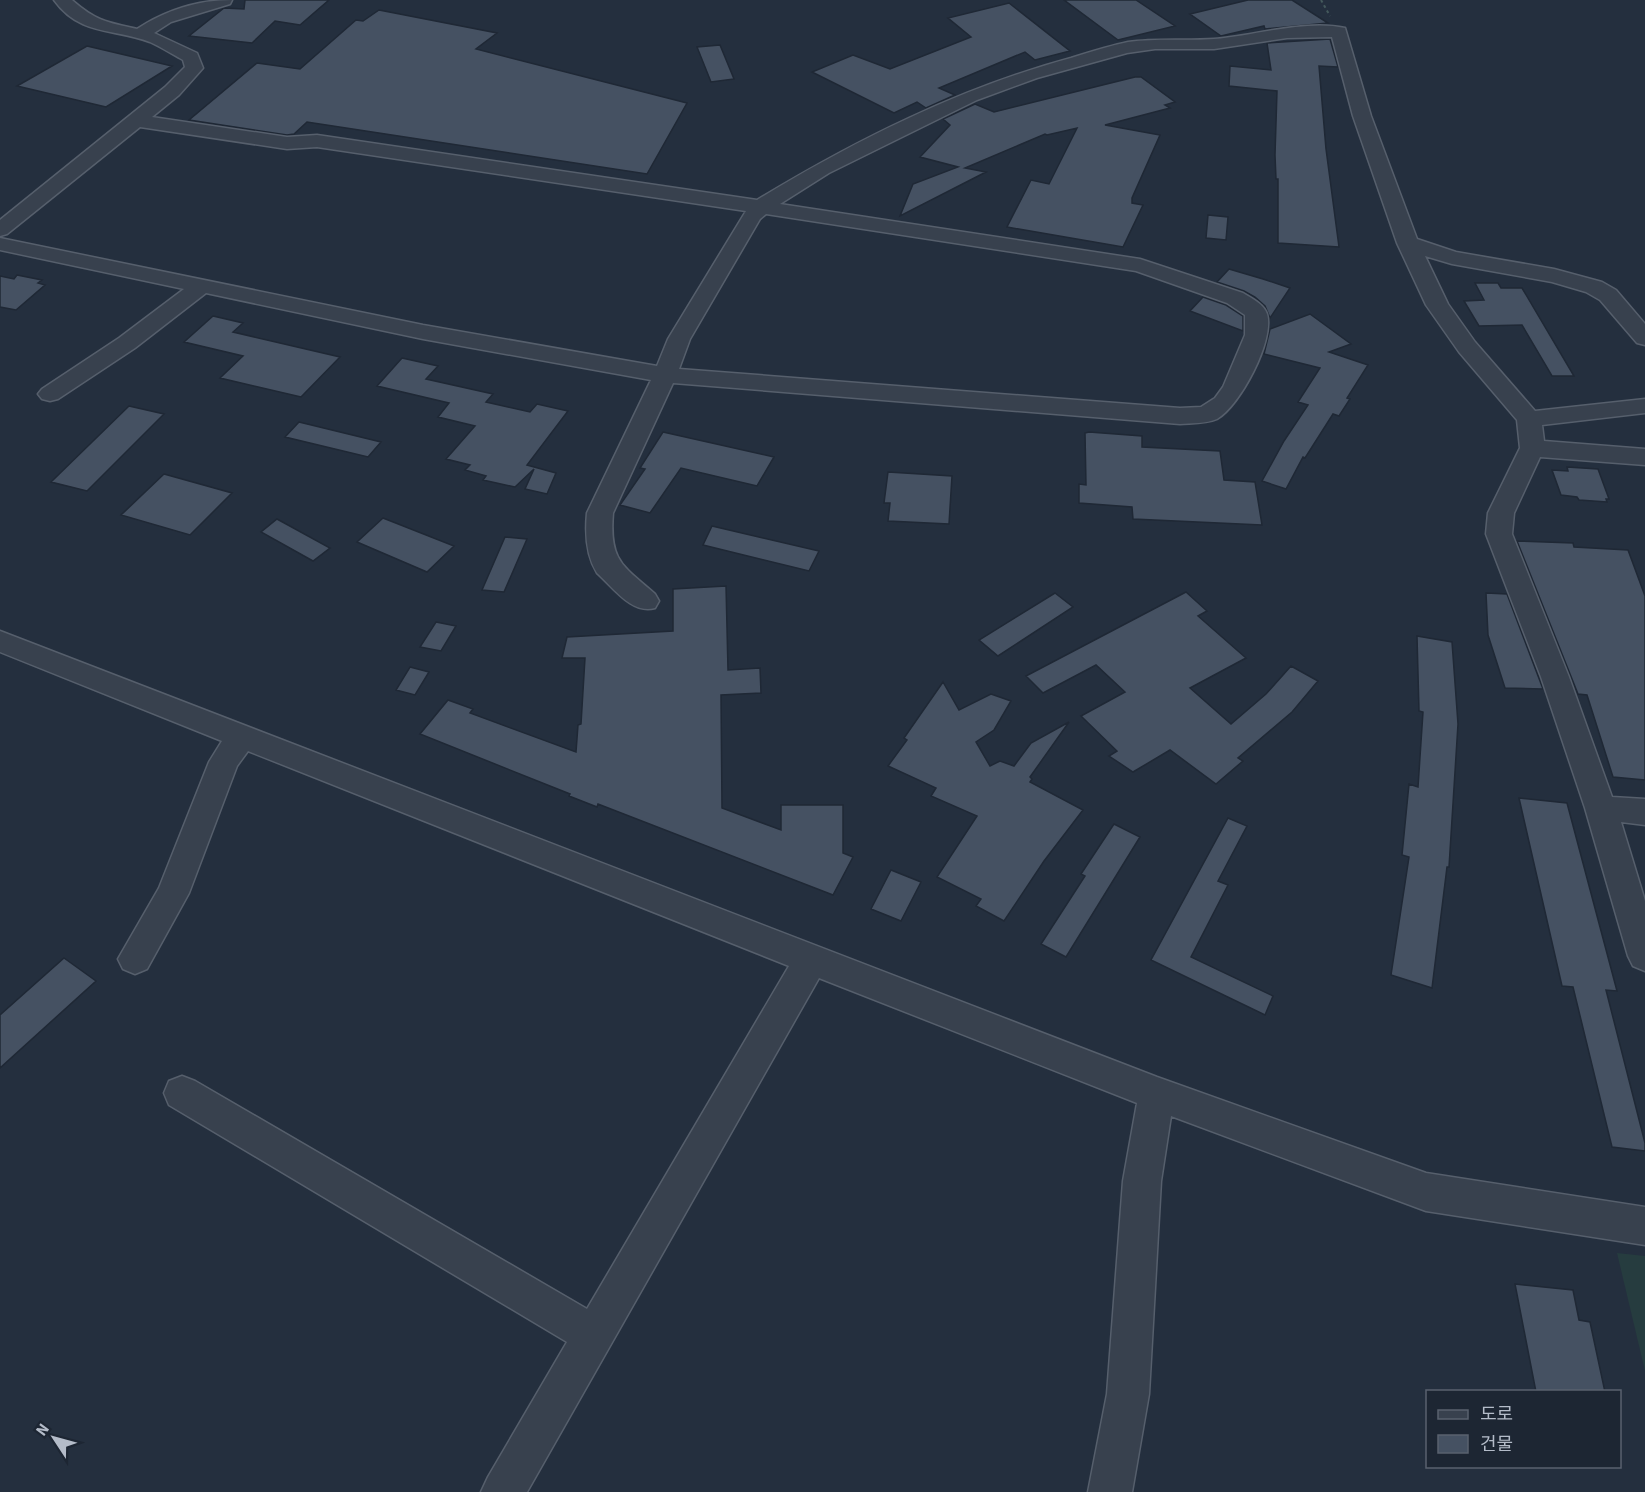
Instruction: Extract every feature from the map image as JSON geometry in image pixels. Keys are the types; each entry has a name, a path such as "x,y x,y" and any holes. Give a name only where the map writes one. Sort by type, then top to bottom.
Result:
{"street":[{"path":"62,0 83,20 93,24 149,24 224,0"},
{"path":"0,230 172,91 194,68 191,57 166,42 149,24"},
{"path":"645,601 606,566 598,534 600,513 665,375 679,339 752,216 762,206 822,169 970,96 1083,58 1145,45 1214,44 1287,33 1338,32 1362,116 1408,243 1437,306 1467,347 1529,419 1532,448 1501,513 1499,534 1555,677 1601,808 1645,956"},
{"path":"0,244 423,332 665,375 1180,416 1207,414 1223,403 1234,388 1256,335 1256,314 1249,306 1235,298 1140,265 762,206 317,141 287,142 134,120"},
{"path":"1408,243 1452,258 1554,276 1594,287 1608,295 1645,338"},
{"path":"50,394 84,374 154,325 200,287"},
{"path":"1529,419 1645,406"},
{"path":"1532,448 1645,457"},
{"path":"0,641 1157,1094 1426,1192 1645,1226"},
{"path":"135,959 173,893 224,762 243,735"},
{"path":"1601,808 1645,812"},
{"path":"503,1492 811,960"},
{"path":"182,1093 595,1336"},
{"path":"1110,1492 1128,1394 1142,1181 1157,1094"}],"green space":[{"path":"1617,1253 1645,1256 1645,1371"}],"building":[{"path":"245,0 329,0 300,25 275,21 252,43 189,36 224,8 244,9"},
{"path":"1064,0 1136,0 1175,26 1118,40"},
{"path":"1248,0 1292,0 1328,23 1265,29 1264,26 1221,36 1190,14"},
{"path":"1009,3 1070,51 1035,60 1025,52 939,88 955,95 926,108 917,102 894,113 812,72 853,55 890,69 971,37 948,18"},
{"path":"379,10 497,33 476,49 687,103 647,174 307,122 294,134 287,135 189,120 257,63 300,69 356,20 363,21"},
{"path":"1330,39 1338,67 1319,66 1326,149 1339,247 1278,243 1278,179 1276,179 1275,155 1277,91 1229,86 1230,66 1271,70 1267,43"},
{"path":"720,45 734,79 711,82 697,47"},
{"path":"87,46 172,66 106,107 17,86"},
{"path":"1141,77 1175,102 1165,105 1170,108 1105,125 1160,135 1132,198 1132,203 1143,205 1123,247 1007,227 1031,180 1049,184 1077,128 1045,134 965,168 986,172 900,216 913,184 958,167 920,157 950,125 943,119 975,104 994,112"},
{"path":"1208,215 1228,217 1226,240 1206,238"},
{"path":"1229,269 1290,288 1270,318 1265,306 1255,297 1217,282"},
{"path":"17,275 42,280 38,283 45,285 16,310 0,307 0,276 14,279"},
{"path":"1475,283 1498,283 1501,288 1522,288 1574,376 1552,376 1522,325 1479,326 1464,301 1484,300"},
{"path":"1203,297 1226,305 1243,316 1243,331 1190,311"},
{"path":"1310,314 1351,344 1329,352 1368,365 1347,398 1350,399 1339,416 1333,414 1305,458 1303,457 1286,489 1262,481 1284,441 1308,405 1298,402 1320,368 1264,354 1270,329"},
{"path":"213,316 243,323 233,332 340,357 301,397 220,378 243,356 184,342"},
{"path":"402,358 438,366 426,379 493,394 486,402 530,412 537,404 568,411 527,465 556,473 547,494 525,489 534,469 515,487 483,480 486,476 465,470 470,465 446,459 475,426 438,417 449,403 377,386"},
{"path":"129,406 164,414 87,491 51,482"},
{"path":"299,422 381,442 368,457 285,437"},
{"path":"663,432 774,457 757,486 681,468 650,513 620,505 645,469 640,468"},
{"path":"1085,433 1142,436 1142,447 1220,451 1224,480 1255,482 1262,525 1133,519 1132,507 1079,503 1079,484 1086,485"},
{"path":"1567,467 1598,469 1609,499 1606,499 1607,502 1579,500 1577,497 1561,495 1552,470 1568,471"},
{"path":"888,472 952,476 949,524 888,521 890,503 884,503"},
{"path":"164,474 232,493 190,535 121,515"},
{"path":"383,518 454,546 427,572 357,542"},
{"path":"277,519 330,548 313,561 261,532"},
{"path":"712,526 819,551 809,571 703,545"},
{"path":"505,537 527,539 504,592 482,590"},
{"path":"1517,541 1573,543 1574,547 1628,550 1645,596 1645,780 1613,777 1587,695 1578,694"},
{"path":"726,586 728,670 760,668 761,693 721,695 722,808 781,830 781,805 843,805 843,853 853,857 833,895 598,804 597,807 420,734 448,700 473,709 470,713 576,752 578,725 581,724 585,658 562,658 567,637 673,631 673,589"},
{"path":"1186,592 1207,611 1198,616 1246,658 1190,688 1231,724 1266,694 1291,666 1318,681 1292,712 1238,758 1243,761 1216,784 1170,750 1133,772 1109,756 1117,751 1081,716 1125,692 1096,665 1043,693 1026,676"},
{"path":"1055,593 1073,607 998,656 979,640"},
{"path":"1486,593 1507,594 1543,689 1505,688 1488,635"},
{"path":"436,622 456,626 441,651 420,647"},
{"path":"1417,636 1452,642 1458,724 1449,867 1447,867 1432,988 1391,975 1409,857 1402,855 1409,784 1418,787 1423,712 1419,711"},
{"path":"410,667 429,672 415,695 396,690"},
{"path":"943,682 959,710 991,694 1011,701 994,730 976,742 990,766 1000,761 1014,766 1031,743 1069,722 1030,777 1032,779 1030,782 1083,810 1044,861 1004,921 976,906 981,899 937,877 977,816 931,796 936,788 888,766 907,740 904,738"},
{"path":"1519,798 1567,803 1617,991 1606,990 1645,1143 1645,1151 1612,1147 1573,987 1562,986"},
{"path":"1228,818 1247,826 1218,881 1228,885 1191,957 1273,996 1265,1015 1151,960"},
{"path":"1114,824 1140,837 1066,957 1041,944 1085,876 1081,874"},
{"path":"891,870 921,882 901,921 871,909"},
{"path":"64,958 96,981 0,1068 0,1015"},
{"path":"1515,1284 1573,1290 1579,1320 1590,1322 1605,1390 1536,1390"}]}
